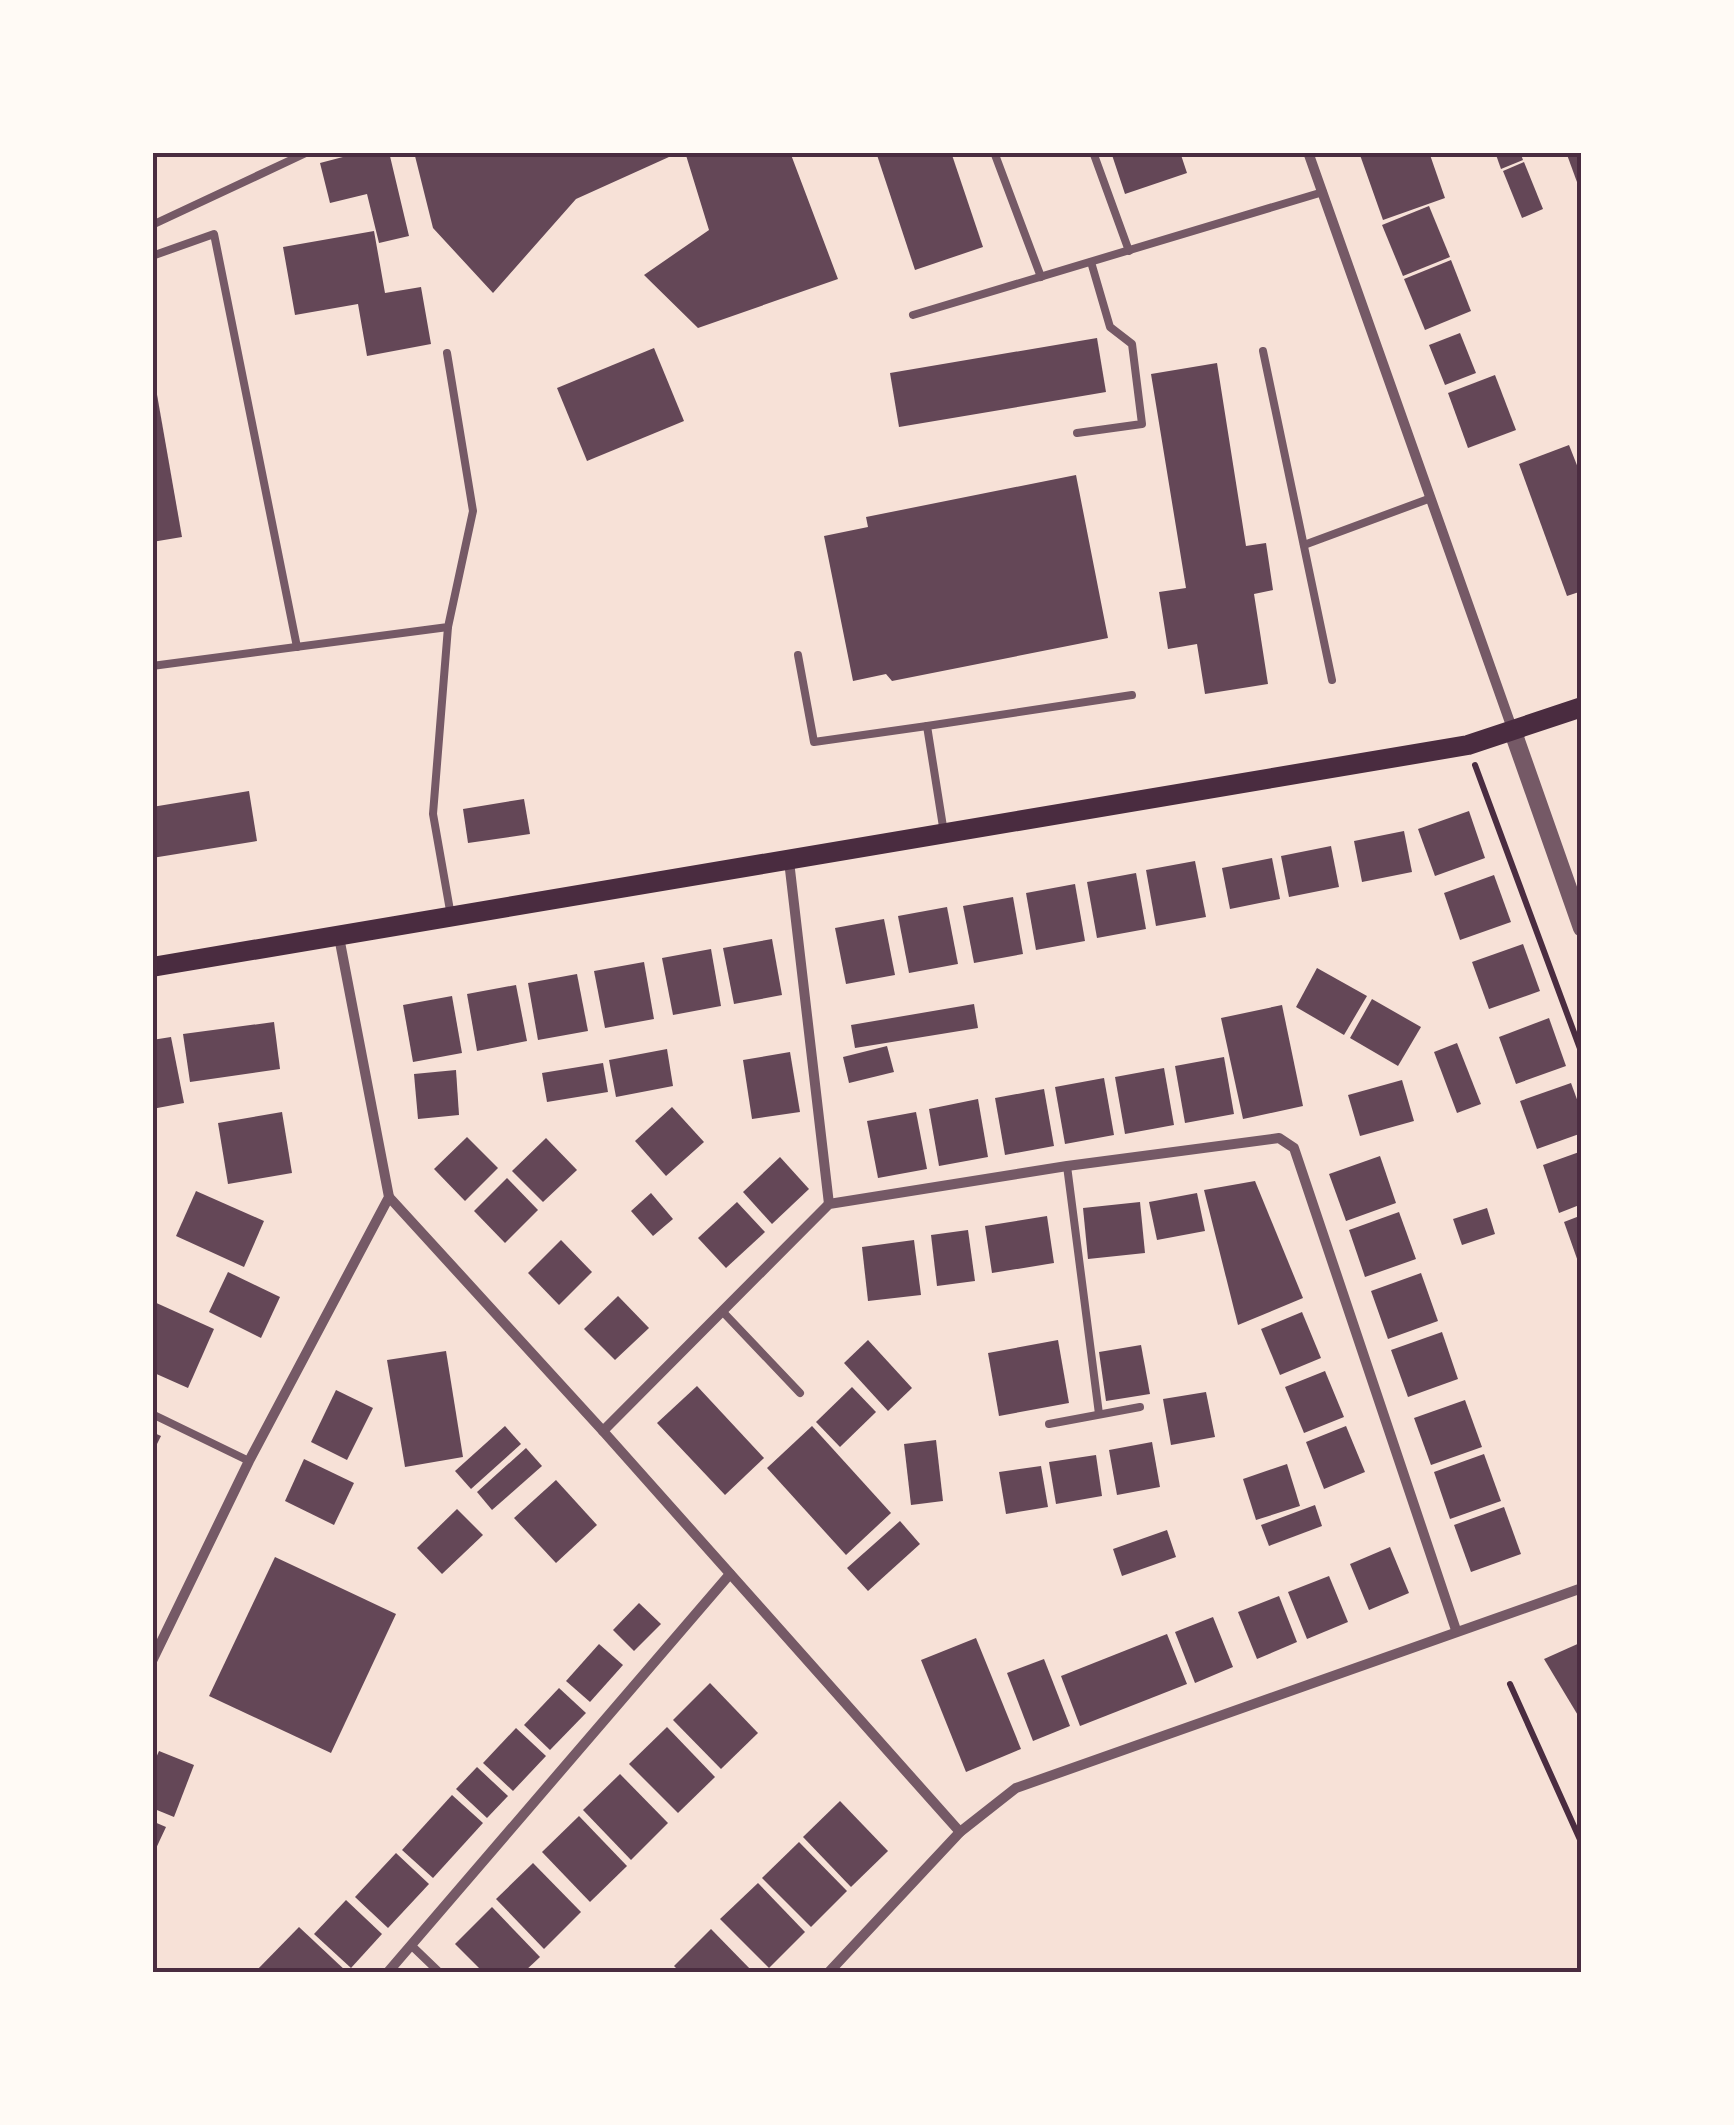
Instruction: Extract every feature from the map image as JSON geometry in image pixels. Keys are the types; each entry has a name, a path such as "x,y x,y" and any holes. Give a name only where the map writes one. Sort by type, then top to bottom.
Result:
{"main road":[{"path":"152,967 1468,745 1582,707"}],"street":[{"path":"1308,152 1582,928"},
{"path":"789,860 829,1204"},
{"path":"339,936 389,1198 602,1430 960,1832"},
{"path":"602,1430 829,1204 1067,1166 1279,1138 1294,1148 1456,1630"},
{"path":"152,1661 248,1461 389,1198"},
{"path":"388,1972 730,1574"},
{"path":"829,1972 960,1832 1016,1788 1582,1588"}],"lane":[{"path":"152,225 308,152"},
{"path":"994,152 1041,277"},
{"path":"1093,152 1129,250"},
{"path":"913,315 1323,192"},
{"path":"152,256 214,234 297,647"},
{"path":"1077,433 1142,424 1132,344 1110,326 1091,262"},
{"path":"1263,351 1332,680"},
{"path":"446,352 473,511 448,627 433,814 451,917"},
{"path":"1304,545 1431,498"},
{"path":"152,666 448,627"},
{"path":"798,655 814,742 1132,695"},
{"path":"928,726 944,833"},
{"path":"1067,1166 1099,1414"},
{"path":"722,1312 800,1393"},
{"path":"1048,1424 1140,1407"},
{"path":"152,1414 248,1461"},
{"path":"413,1947 440,1972"}],"path":[{"path":"1468,745 1582,1054"},
{"path":"1510,1684 1582,1844"}],"building":[{"path":"362,152 389,152 409,236 379,243 367,194 330,203 320,163"},
{"path":"414,152 680,152 576,199 493,293 433,228"},
{"path":"685,152 790,152 838,279 698,328 644,275 709,230"},
{"path":"876,152 951,152 983,247 915,270"},
{"path":"1111,152 1180,152 1187,173 1125,194"},
{"path":"1429,152 1445,198 1383,220 1360,155"},
{"path":"1495,152 1520,152 1523,160 1501,169"},
{"path":"1566,152 1582,152 1582,193 1581,193"},
{"path":"1524,162 1543,209 1522,218 1503,171"},
{"path":"1429,206 1450,257 1403,276 1382,225"},
{"path":"374,231 385,293 421,287 431,344 367,356 358,304 295,315 283,247"},
{"path":"1451,260 1471,311 1425,330 1404,279"},
{"path":"1460,333 1476,373 1445,385 1429,345"},
{"path":"1097,338 1106,392 899,427 890,373"},
{"path":"654,348 684,421 587,461 557,388"},
{"path":"1217,363 1246,546 1266,543 1273,590 1254,594 1268,684 1205,694 1197,644 1168,649 1159,592 1186,588 1151,374"},
{"path":"152,366 182,537 152,542"},
{"path":"1495,375 1516,430 1468,448 1448,393"},
{"path":"1569,445 1582,478 1582,591 1567,596 1519,464"},
{"path":"1076,475 1108,638 892,681 886,674 853,681 824,536 868,527 866,517"},
{"path":"249,791 257,841 152,858 152,807"},
{"path":"524,799 530,834 468,843 463,809"},
{"path":"1469,811 1485,858 1435,876 1418,829"},
{"path":"1404,831 1412,872 1362,882 1354,841"},
{"path":"1331,846 1339,887 1289,897 1281,856"},
{"path":"1272,858 1280,899 1230,909 1222,868"},
{"path":"1195,861 1206,917 1156,926 1146,870"},
{"path":"1136,873 1146,929 1097,938 1087,882"},
{"path":"1494,875 1511,922 1460,940 1444,893"},
{"path":"1075,884 1085,941 1036,950 1026,893"},
{"path":"1013,897 1023,954 974,963 963,906"},
{"path":"947,907 958,964 909,973 898,916"},
{"path":"884,919 895,975 846,984 835,928"},
{"path":"772,939 782,995 734,1004 723,948"},
{"path":"1523,944 1540,991 1489,1009 1472,962"},
{"path":"711,949 721,1006 673,1015 662,958"},
{"path":"644,962 654,1019 605,1028 594,971"},
{"path":"1317,968 1367,996 1344,1035 1296,1007"},
{"path":"577,974 588,1031 538,1040 528,983"},
{"path":"516,985 527,1041 477,1051 467,994"},
{"path":"452,996 462,1053 413,1062 403,1005"},
{"path":"1372,999 1421,1027 1398,1066 1350,1038"},
{"path":"974,1004 978,1028 855,1048 851,1025"},
{"path":"1282,1005 1303,1106 1243,1119 1221,1018"},
{"path":"1549,1018 1566,1066 1516,1084 1499,1037"},
{"path":"274,1022 280,1069 190,1082 183,1034"},
{"path":"171,1037 184,1103 152,1109 152,1040"},
{"path":"1457,1043 1481,1104 1457,1113 1434,1052"},
{"path":"887,1046 894,1072 849,1083 843,1057"},
{"path":"667,1049 673,1086 616,1097 609,1060"},
{"path":"790,1052 800,1112 752,1119 743,1060"},
{"path":"1224,1057 1234,1114 1185,1123 1175,1066"},
{"path":"603,1063 608,1092 547,1102 542,1073"},
{"path":"1164,1068 1174,1125 1125,1134 1115,1077"},
{"path":"456,1070 459,1115 418,1119 414,1074"},
{"path":"1104,1078 1114,1135 1065,1144 1055,1087"},
{"path":"1402,1080 1414,1121 1360,1136 1348,1095"},
{"path":"1571,1083 1582,1113 1582,1133 1537,1149 1520,1101"},
{"path":"1044,1089 1054,1146 1005,1155 995,1098"},
{"path":"978,1099 988,1157 939,1166 929,1109"},
{"path":"672,1107 704,1142 666,1176 635,1141"},
{"path":"282,1112 292,1173 228,1184 218,1123"},
{"path":"916,1112 927,1169 878,1178 867,1121"},
{"path":"467,1137 498,1168 465,1201 434,1169"},
{"path":"546,1138 577,1170 543,1202 512,1171"},
{"path":"1582,1151 1582,1204 1559,1213 1543,1165"},
{"path":"1380,1156 1396,1203 1346,1221 1329,1174"},
{"path":"780,1157 809,1189 772,1224 743,1192"},
{"path":"507,1178 538,1210 505,1243 474,1211"},
{"path":"1255,1181 1303,1298 1238,1325 1204,1190"},
{"path":"196,1191 264,1221 244,1267 176,1236"},
{"path":"651,1193 673,1219 653,1236 631,1211"},
{"path":"1197,1193 1205,1231 1157,1240 1149,1202"},
{"path":"737,1202 765,1232 726,1268 698,1238"},
{"path":"1140,1202 1145,1253 1088,1259 1083,1208"},
{"path":"1487,1208 1495,1234 1462,1245 1453,1219"},
{"path":"1399,1212 1416,1259 1365,1277 1349,1230"},
{"path":"1582,1215 1582,1270 1581,1270 1564,1222"},
{"path":"1047,1216 1054,1263 992,1273 985,1226"},
{"path":"968,1230 975,1281 937,1286 931,1235"},
{"path":"561,1240 592,1272 559,1305 528,1273"},
{"path":"914,1240 921,1295 868,1301 862,1247"},
{"path":"228,1272 280,1297 261,1338 209,1312"},
{"path":"1421,1273 1438,1321 1388,1339 1371,1291"},
{"path":"618,1296 649,1328 615,1360 584,1329"},
{"path":"152,1301 214,1329 188,1388 152,1372"},
{"path":"1302,1312 1321,1358 1280,1375 1261,1329"},
{"path":"1442,1332 1458,1379 1408,1397 1391,1350"},
{"path":"868,1340 912,1388 888,1411 844,1363"},
{"path":"1058,1340 1069,1403 999,1416 988,1353"},
{"path":"1141,1345 1150,1394 1106,1401 1099,1352"},
{"path":"446,1351 463,1457 405,1467 387,1360"},
{"path":"1325,1371 1344,1417 1304,1433 1285,1387"},
{"path":"697,1386 764,1458 725,1495 657,1423"},
{"path":"852,1387 876,1412 840,1447 816,1422"},
{"path":"336,1390 373,1408 347,1460 311,1442"},
{"path":"1206,1392 1215,1437 1171,1445 1163,1399"},
{"path":"1465,1400 1482,1447 1431,1465 1414,1418"},
{"path":"505,1426 521,1444 471,1489 455,1471"},
{"path":"812,1426 891,1513 846,1555 767,1468"},
{"path":"1346,1426 1365,1472 1324,1489 1306,1442"},
{"path":"152,1432 161,1436 152,1454"},
{"path":"936,1440 943,1501 911,1505 904,1444"},
{"path":"1152,1442 1160,1487 1117,1495 1109,1450"},
{"path":"526,1448 542,1466 492,1510 477,1492"},
{"path":"1484,1454 1501,1501 1450,1519 1434,1472"},
{"path":"1096,1455 1102,1496 1056,1504 1049,1462"},
{"path":"304,1459 354,1483 334,1525 285,1501"},
{"path":"1287,1464 1300,1506 1256,1520 1243,1479"},
{"path":"1041,1466 1048,1507 1006,1514 999,1472"},
{"path":"556,1480 597,1525 556,1563 514,1518"},
{"path":"1315,1505 1322,1526 1269,1546 1261,1525"},
{"path":"1504,1507 1521,1554 1471,1572 1454,1525"},
{"path":"457,1509 483,1535 442,1574 417,1548"},
{"path":"900,1521 920,1544 868,1591 847,1568"},
{"path":"1167,1530 1176,1557 1122,1576 1113,1549"},
{"path":"1390,1547 1409,1593 1369,1610 1350,1564"},
{"path":"275,1557 396,1614 331,1753 209,1696"},
{"path":"1329,1576 1348,1622 1307,1639 1288,1592"},
{"path":"1279,1596 1297,1642 1257,1659 1238,1612"},
{"path":"639,1603 661,1624 634,1651 613,1630"},
{"path":"1213,1617 1233,1667 1195,1683 1175,1632"},
{"path":"1167,1634 1187,1684 1080,1726 1061,1676"},
{"path":"976,1638 1021,1749 966,1772 921,1660"},
{"path":"1582,1642 1582,1722 1544,1659"},
{"path":"599,1644 623,1665 590,1702 566,1681"},
{"path":"1044,1659 1070,1726 1033,1741 1007,1673"},
{"path":"710,1683 758,1733 721,1769 673,1720"},
{"path":"559,1688 586,1713 550,1750 524,1725"},
{"path":"667,1727 715,1777 678,1813 629,1764"},
{"path":"516,1728 546,1756 513,1791 483,1763"},
{"path":"159,1751 194,1765 174,1817 152,1808 152,1767"},
{"path":"477,1767 508,1796 487,1818 456,1789"},
{"path":"620,1774 668,1823 631,1860 583,1810"},
{"path":"452,1795 483,1823 433,1878 402,1850"},
{"path":"840,1801 888,1851 851,1887 803,1837"},
{"path":"579,1816 627,1866 590,1902 542,1852"},
{"path":"152,1821 166,1827 152,1857"},
{"path":"799,1842 847,1891 811,1927 762,1878"},
{"path":"396,1853 429,1884 388,1928 355,1897"},
{"path":"533,1863 581,1912 544,1949 496,1899"},
{"path":"758,1883 805,1932 769,1968 720,1919"},
{"path":"346,1900 382,1934 351,1968 314,1934"},
{"path":"492,1907 540,1957 524,1972 483,1972 455,1944"},
{"path":"299,1927 347,1972 255,1972"},
{"path":"711,1929 753,1972 680,1972 674,1966"}]}
